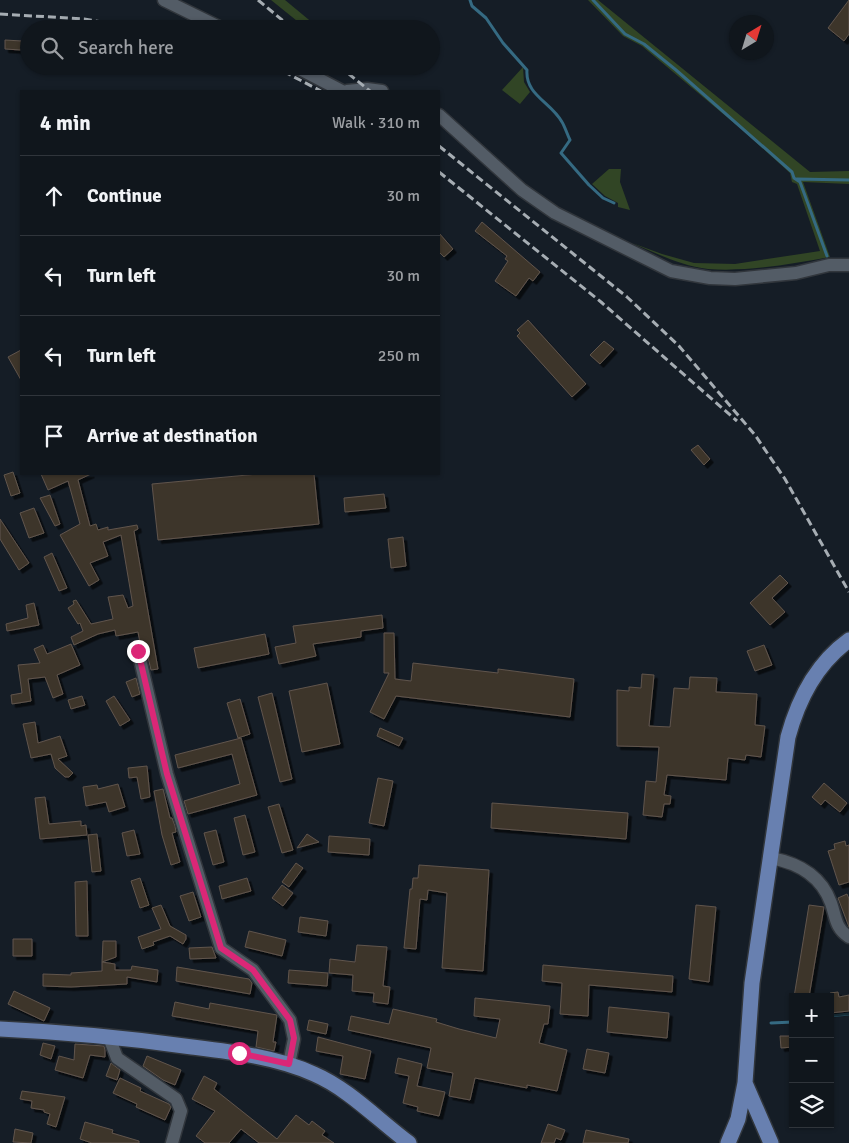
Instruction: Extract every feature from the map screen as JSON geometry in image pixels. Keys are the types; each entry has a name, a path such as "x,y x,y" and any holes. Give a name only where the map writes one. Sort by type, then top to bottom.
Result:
{"main road":[{"path":"728,1143 738,1119 746,1083 752,983 788,737 795,710 818,672 838,648 849,640"},
{"path":"0,1029 109,1037 239,1053 289,1064 336,1085 407,1143"},
{"path":"746,1083 770,1143"}],"street":[{"path":"164,0 205,20"},
{"path":"311,75 340,90"},
{"path":"357,90 374,90"},
{"path":"440,116 522,190 555,212 671,271 710,278 735,279 796,273 829,265 849,265"},
{"path":"138,651 167,774 221,948 253,970 290,1020 294,1038 289,1064"},
{"path":"771,858 799,866 818,881 826,892 840,930 849,937"},
{"path":"109,1037 116,1058 176,1100 181,1111 172,1143"}],"green space":[{"path":"271,0 285,0 309,20 296,20"},
{"path":"588,0 598,0 810,172 849,171 849,184 803,182 830,257 785,265 723,270 708,269 678,262 632,243 694,263 735,264 820,251 797,184 792,182 790,173 740,128 642,46 623,36"},
{"path":"523,67 524,82 530,92 520,104 502,90"},
{"path":"609,169 621,169 620,182 630,210 618,207 618,203 605,196 592,184"}],"building":[{"path":"849,0 849,34 844,41 828,28"},
{"path":"5,40 20,41 20,50 5,49"},
{"path":"482,222 540,272 533,281 529,278 516,296 495,281 508,261 505,259 507,256 475,231"},
{"path":"440,234 453,249 444,257 440,253"},
{"path":"528,320 586,384 572,397 517,336 520,333 517,330"},
{"path":"604,341 614,349 600,364 590,355"},
{"path":"20,351 20,378 8,357"},
{"path":"698,445 710,459 704,465 691,450"},
{"path":"13,472 20,493 11,496 4,475"},
{"path":"41,475 89,475 78,480 90,526 96,524 98,530 108,527 108,530 137,525 138,529 134,531 158,669 151,670 146,649 140,643 138,632 116,636 115,630 98,634 74,645 71,637 83,631 80,623 78,624 68,608 74,604 73,601 76,600 91,624 113,619 108,597 123,595 128,608 133,606 121,535 103,542 108,556 90,563 99,580 89,586 60,535 80,524 68,481 48,490"},
{"path":"247,475 314,475 319,524 158,540 152,484"},
{"path":"384,494 386,508 345,512 344,498"},
{"path":"50,495 60,524 55,526 40,498"},
{"path":"34,508 44,533 29,538 20,513"},
{"path":"0,519 29,563 19,570 0,539"},
{"path":"403,537 406,566 391,568 388,539"},
{"path":"52,553 67,588 59,591 44,557"},
{"path":"780,575 788,583 772,598 785,612 770,625 750,603"},
{"path":"34,603 39,625 7,631 6,624 28,618 26,605"},
{"path":"382,615 383,628 361,631 361,637 313,644 316,656 279,664 275,647 296,643 293,626"},
{"path":"384,633 394,633 395,679 411,681 413,663 498,673 498,669 574,679 570,717 396,696 384,719 370,712 389,673 384,673"},
{"path":"265,634 269,654 198,668 194,648"},
{"path":"71,644 80,665 57,675 63,694 53,698 45,677 28,679 31,701 12,704 11,695 22,693 18,665 40,663 34,649 43,645 47,654"},
{"path":"764,645 772,665 755,671 747,651"},
{"path":"642,674 654,675 649,726 670,727 674,688 689,689 690,677 717,678 716,692 757,694 755,725 765,726 761,757 746,755 745,760 728,758 726,780 667,775 664,795 671,796 670,804 664,804 662,817 643,815 646,781 656,782 659,747 617,746 617,690 629,691 629,687 641,688"},
{"path":"136,678 140,694 132,697 126,682"},
{"path":"327,683 340,744 302,752 289,691"},
{"path":"272,693 292,779 280,782 258,697"},
{"path":"82,696 85,705 71,709 68,700"},
{"path":"114,696 130,720 120,726 106,701"},
{"path":"240,699 250,734 238,738 227,703"},
{"path":"35,722 38,743 60,736 67,756 58,759 73,773 69,777 65,777 55,768 51,754 31,758 23,724"},
{"path":"380,728 403,738 399,746 377,736"},
{"path":"241,738 257,795 188,814 184,801 240,784 232,754 178,768 175,755"},
{"path":"147,766 150,797 141,799 137,777 129,778 128,768"},
{"path":"378,778 393,781 384,826 369,823"},
{"path":"824,783 847,803 840,812 825,800 821,805 812,797"},
{"path":"118,784 125,807 109,812 106,802 86,806 83,787 97,785 98,789"},
{"path":"163,789 170,818 172,818 175,826 176,832 172,833 180,862 171,865 162,835 154,791"},
{"path":"45,797 49,824 81,821 81,826 86,825 87,835 40,839 35,798"},
{"path":"492,803 628,813 626,839 491,828"},
{"path":"279,804 293,850 282,853 268,807"},
{"path":"245,815 255,852 243,855 234,818"},
{"path":"134,830 140,854 127,856 122,833"},
{"path":"216,830 224,862 213,865 204,833"},
{"path":"97,834 101,871 92,872 88,835"},
{"path":"307,834 319,842 297,848"},
{"path":"329,836 370,839 369,855 328,852"},
{"path":"845,841 846,846 849,845 849,882 839,885 828,851 835,849 834,844"},
{"path":"296,863 303,868 289,887 282,882"},
{"path":"419,865 489,870 483,971 442,968 447,893 428,890 427,900 420,899 416,949 404,948 410,889 412,889 413,878 418,878"},
{"path":"140,878 149,905 140,908 131,881"},
{"path":"247,878 251,891 222,899 219,886"},
{"path":"87,881 88,936 76,936 75,882"},
{"path":"282,885 293,893 283,906 272,898"},
{"path":"193,892 201,917 189,921 180,896"},
{"path":"847,894 849,899 849,927 838,898"},
{"path":"161,905 170,926 186,935 186,939 183,944 170,936 153,942 154,945 142,949 138,937 161,929 152,908"},
{"path":"696,905 716,907 709,982 689,979"},
{"path":"809,905 824,907 810,993 795,993"},
{"path":"300,917 328,921 326,936 298,932"},
{"path":"249,931 286,940 282,956 245,947"},
{"path":"13,939 32,939 32,956 13,956"},
{"path":"103,941 116,941 116,957 102,962"},
{"path":"357,945 387,947 383,986 390,987 388,1004 373,1002 374,993 352,991 353,975 329,973 330,959 355,962"},
{"path":"212,947 216,958 190,959 189,948"},
{"path":"102,962 115,964 115,970 131,970 132,966 158,970 157,982 127,977 127,984 71,987 43,986 43,974 71,975 71,973 102,971"},
{"path":"543,965 673,976 672,992 589,985 588,1016 560,1014 562,983 542,981"},
{"path":"177,967 249,979 252,983 250,994 176,981"},
{"path":"289,970 328,973 327,986 288,983"},
{"path":"14,991 50,1008 44,1021 8,1004"},
{"path":"838,992 839,997 849,995 849,1011 834,1013 834,993 830,993"},
{"path":"475,998 550,1006 548,1024 544,1024 539,1043 567,1050 557,1091 527,1085 527,1088 475,1078 470,1100 449,1096 453,1073 427,1068 431,1048 348,1030 351,1016 389,1024 393,1009 437,1019 436,1022 496,1038 500,1019 474,1016"},
{"path":"175,1002 209,1009 210,1003 277,1015 273,1042 276,1042 274,1051 256,1047 258,1031 172,1016"},
{"path":"609,1007 669,1013 667,1038 607,1032"},
{"path":"309,1020 328,1024 326,1034 307,1030"},
{"path":"780,1036 789,1036 789,1047 781,1048"},
{"path":"318,1037 371,1051 365,1079 340,1074 343,1056 316,1051"},
{"path":"43,1043 55,1046 51,1059 40,1055"},
{"path":"75,1044 104,1046 105,1050 105,1057 90,1055 83,1078 55,1070 59,1056 74,1060"},
{"path":"587,1049 609,1053 605,1073 583,1069"},
{"path":"147,1056 181,1070 175,1085 163,1080 143,1066"},
{"path":"398,1058 422,1064 417,1086 445,1092 439,1116 417,1111 418,1107 403,1103 409,1076 395,1073"},
{"path":"111,1063 120,1070 117,1080 106,1076"},
{"path":"204,1076 217,1083 214,1089 277,1139 296,1115 309,1125 312,1121 325,1131 322,1135 334,1143 259,1143 241,1129 229,1143 205,1143 196,1136 215,1111 192,1099"},
{"path":"120,1078 141,1088 140,1091 169,1104 171,1107 165,1120 136,1107 137,1104 113,1093"},
{"path":"22,1091 65,1097 56,1127 47,1124 50,1114 44,1112 44,1110 31,1108 32,1101 20,1099"},
{"path":"85,1122 113,1130 112,1133 139,1141 139,1143 92,1143 80,1139"},
{"path":"548,1124 565,1130 561,1140 556,1138 554,1143 541,1143"},
{"path":"15,1129 33,1133 31,1143 13,1142"},
{"path":"586,1130 629,1139 628,1143 583,1143"}],"waterway":[{"path":"470,0 472,6 486,18 503,43 527,70 527,79 534,92 552,109 562,122 570,140 561,153 589,185 603,198 614,203"},
{"path":"593,0 625,34 644,44 676,70 792,172 794,178 800,182 827,256"},
{"path":"797,179 849,180"},
{"path":"834,1016 849,1014"},
{"path":"771,1023 789,1022"}],"railway":[{"path":"258,0 282,20"},
{"path":"0,14 90,20"},
{"path":"290,75 319,90"},
{"path":"350,75 369,90"},
{"path":"440,147 627,297 679,346 755,435 785,479 849,592"},
{"path":"440,173 601,302 737,421"}],"route":[{"path":"138,651 167,774 221,948 253,970 290,1020 294,1038 289,1064 239,1053"}]}
